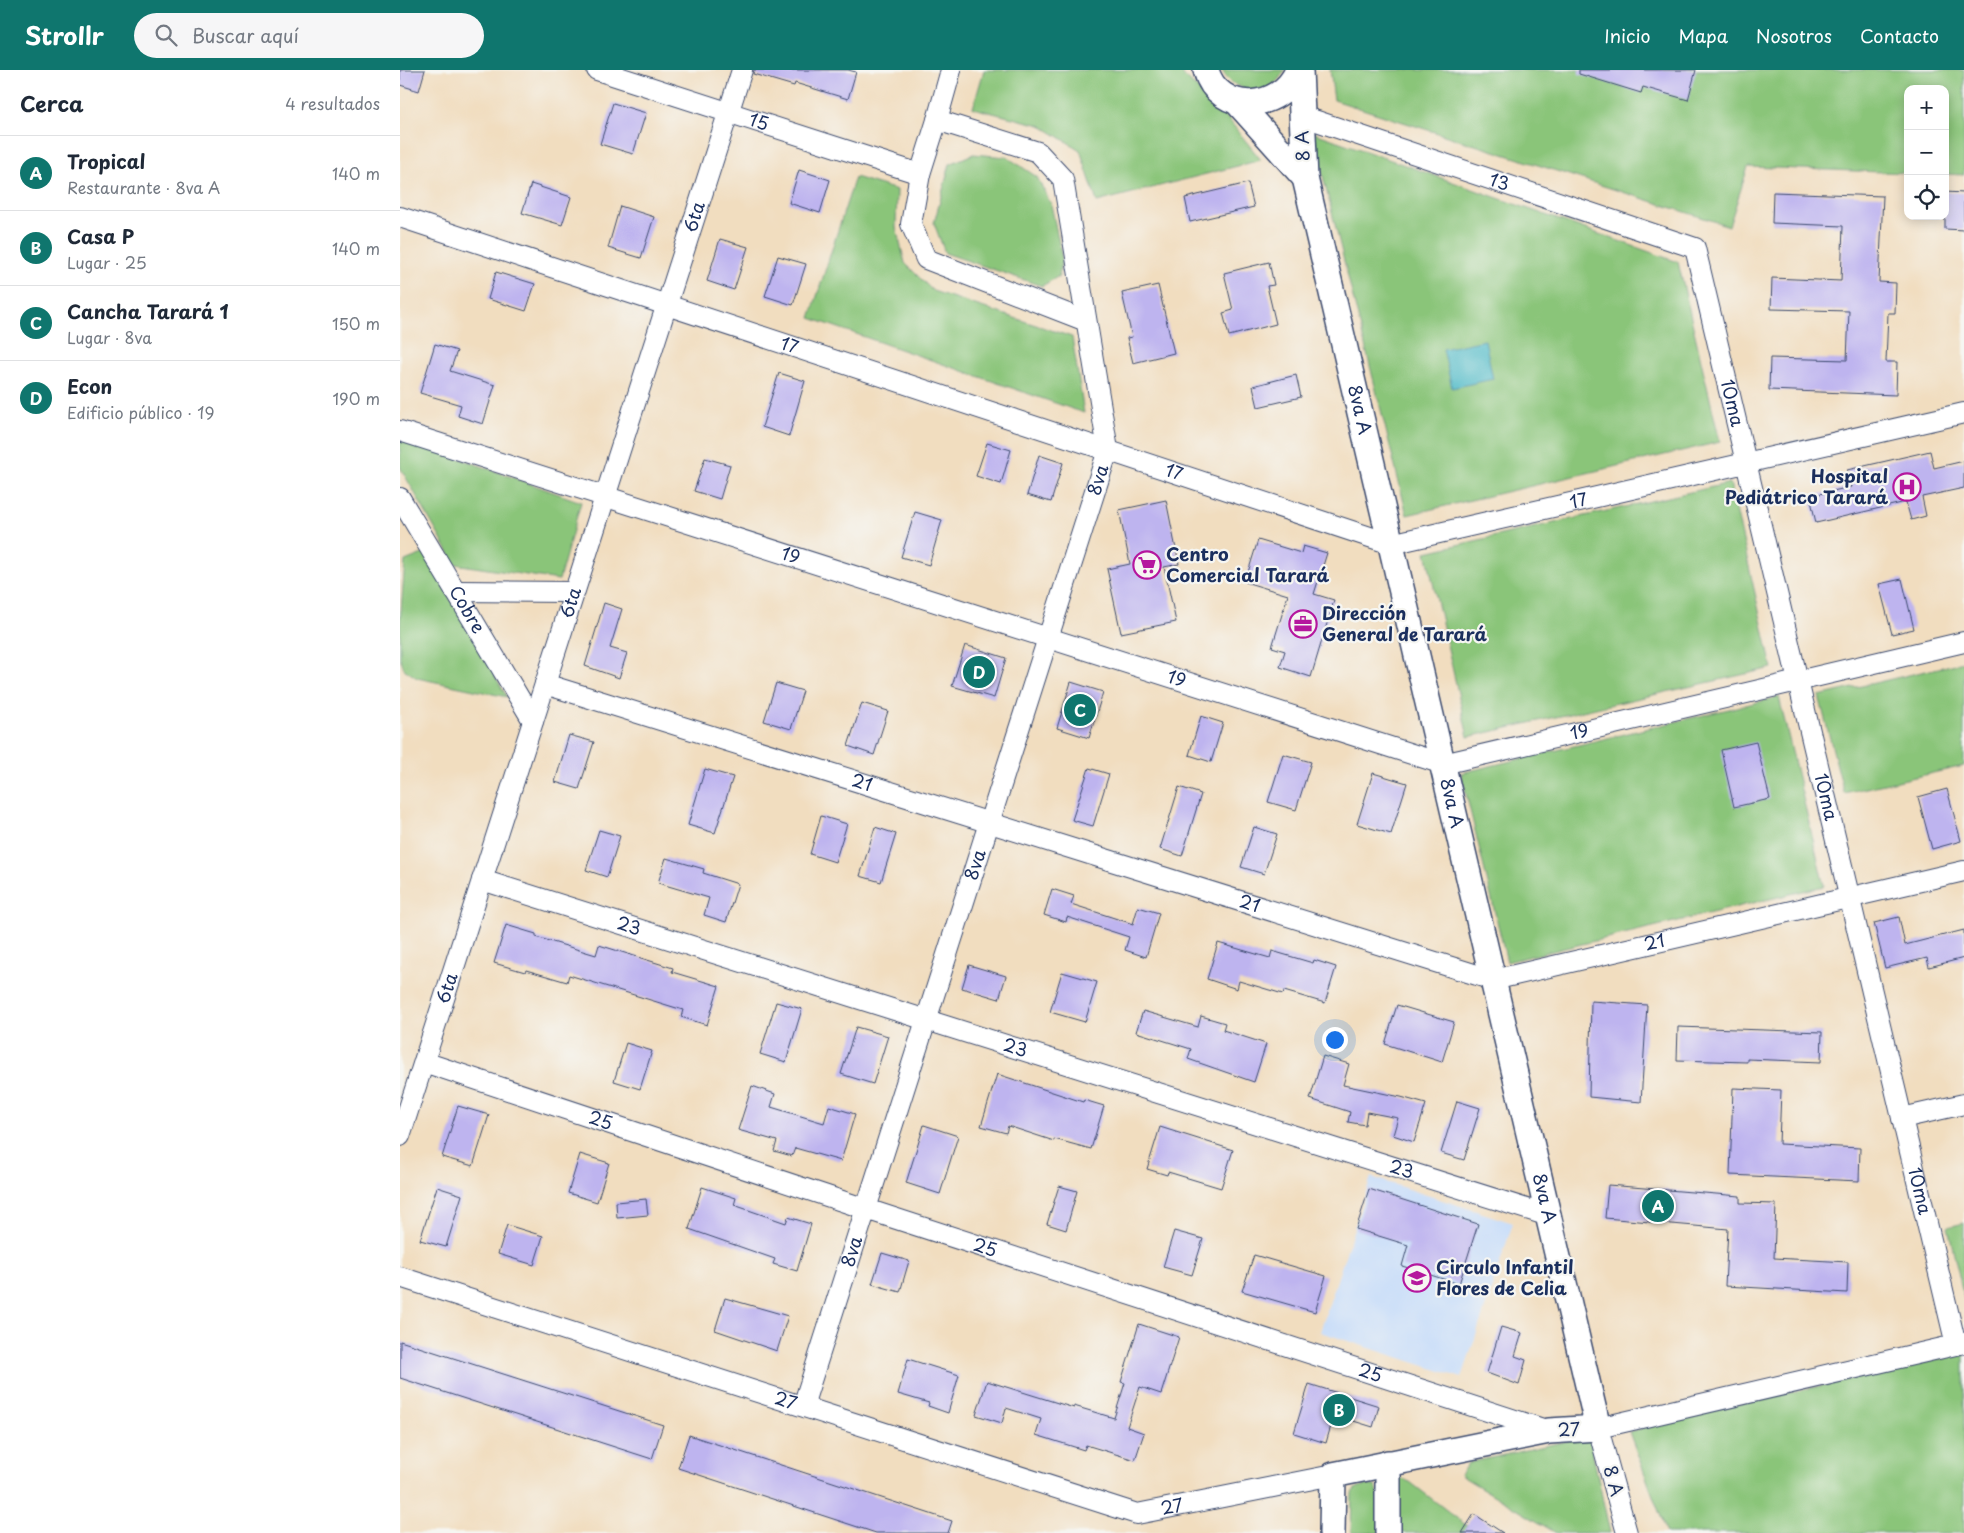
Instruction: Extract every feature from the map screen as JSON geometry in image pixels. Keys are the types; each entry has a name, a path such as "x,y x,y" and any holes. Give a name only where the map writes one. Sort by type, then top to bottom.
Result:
{"street":[{"name":"15","path":"597,70 920,174"},
{"name":"6ta","path":"400,1136 742,70"},
{"path":"951,70 920,174 911,224 926,259 1086,320"},
{"path":"1236,101 1252,103 1268,100 1282,93 1293,81 1299,70"},
{"name":"8 A","path":"1299,70 1305,178"},
{"name":"8 A","path":"1206,71 1214,85 1236,101 1305,178"},
{"name":"13","path":"1302,116 1696,248"},
{"name":"8va","path":"803,1406 1108,450 1062,179 1038,152 937,120"},
{"name":"8va A","path":"1305,178 1598,1428"},
{"name":"17","path":"400,217 1391,544 1964,413"},
{"name":"10ma","path":"1696,248 1849,898 1902,1118 1960,1344"},
{"name":"19","path":"400,431 1442,764 1964,642"},
{"name":"Cobre","path":"400,498 533,721"},
{"path":"455,592 574,592"},
{"name":"21","path":"545,684 1493,980 1964,871"},
{"name":"23","path":"482,880 1549,1216"},
{"name":"25","path":"424,1062 1549,1431"},
{"path":"1902,1118 1964,1104"},
{"name":"27","path":"400,1277 1136,1514 1549,1431 1598,1428 1960,1344"},
{"name":"8 A","path":"1598,1428 1627,1533"},
{"path":"1388,1463 1388,1533"},
{"path":"1332,1533 1333,1475"}],"shaded area":[{"name":"Circulo Infantil Flores de Celia","path":"1371,1177 1513,1223 1462,1378 1320,1332"}],"green space":[{"path":"984,70 1178,70 1225,115 1261,160 1097,202 1080,150 1040,125 973,108"},
{"path":"1222,70 1285,70 1275,83 1268,87 1253,90 1231,82"},
{"path":"1330,70 1964,70 1964,175 1949,174 1949,85 1904,85 1904,173 1748,167 1729,226 1334,100"},
{"path":"1312,132 1678,262 1720,442 1407,515"},
{"path":"973,154 1007,157 1037,177 1051,204 1062,258 1059,276 1042,286 945,253 934,223 950,164"},
{"path":"855,177 897,190 896,227 905,263 933,291 1072,337 1084,413 810,318"},
{"path":"400,437 581,502 559,580 455,564 400,467"},
{"path":"1730,483 1772,668 1468,737 1426,552"},
{"path":"425,553 507,697 417,678 404,669 400,658 400,623 405,561"},
{"path":"1964,662 1964,766 1844,793 1819,696"},
{"path":"1779,697 1824,886 1507,962 1461,773"},
{"path":"1964,1223 1964,1298 1948,1227"},
{"path":"1964,1354 1964,1533 1667,1533 1629,1432 1698,1413"},
{"path":"1589,1436 1610,1533 1556,1533 1460,1475 1468,1463"},
{"path":"1402,1479 1410,1482 1467,1526 1462,1533 1393,1533 1397,1480"},
{"path":"1364,1485 1375,1486 1379,1494 1379,1533 1351,1533 1352,1493 1355,1489"}],"water":[{"path":"1485,340 1493,379 1452,388 1443,349"}],"building":[{"path":"400,70 425,70 419,91 400,85"},
{"path":"754,70 848,70 856,72 848,99 795,83 794,86 753,74"},
{"path":"1579,70 1696,70 1688,100 1643,87 1641,93 1579,74"},
{"path":"613,103 646,113 633,154 600,144"},
{"path":"799,170 830,180 820,213 789,203"},
{"path":"1248,183 1254,207 1190,222 1185,198"},
{"path":"531,184 571,197 562,225 522,213"},
{"path":"1773,192 1883,196 1879,282 1896,283 1895,313 1888,313 1886,362 1897,362 1896,395 1769,390 1770,358 1847,360 1849,311 1771,309 1772,278 1841,281 1843,226 1772,223"},
{"path":"1949,192 1964,193 1964,230 1945,229 1945,220 1949,220"},
{"path":"620,206 654,217 641,258 608,248"},
{"path":"720,239 748,247 734,290 707,281"},
{"path":"778,256 806,264 793,305 765,296"},
{"path":"1269,262 1274,285 1267,286 1276,324 1229,336 1223,313 1233,310 1224,273"},
{"path":"496,272 535,284 526,311 488,299"},
{"path":"1158,285 1174,353 1133,363 1127,338 1132,337 1122,293"},
{"path":"435,344 457,351 450,371 495,385 483,424 458,416 461,405 420,393"},
{"path":"779,373 805,381 789,436 762,427"},
{"path":"1296,375 1301,397 1258,407 1253,386"},
{"path":"987,443 1011,450 1001,484 976,476"},
{"name":"Hospital Pediátrico Tarará","path":"1930,451 1934,468 1964,461 1964,488 1922,497 1926,516 1911,520 1906,502 1816,523 1810,496 1851,487 1847,470"},
{"path":"1039,455 1063,463 1051,502 1027,495"},
{"path":"705,458 730,465 720,499 694,491"},
{"name":"Centro Comercial Tarará","path":"1166,500 1179,564 1164,567 1176,622 1121,633 1107,569 1130,564 1119,510"},
{"path":"915,512 942,520 929,565 901,557"},
{"name":"Dirección General de Tarará","path":"1258,540 1301,553 1303,546 1327,553 1314,594 1334,600 1311,677 1280,667 1285,651 1272,647 1288,595 1245,582"},
{"path":"1902,579 1914,629 1892,634 1879,584"},
{"path":"604,603 622,609 610,648 627,653 619,678 585,666"},
{"path":"965,645 1006,658 994,698 952,686"},
{"path":"1071,682 1103,692 1089,738 1057,728"},
{"path":"776,683 803,691 791,729 764,721"},
{"path":"862,703 888,711 874,755 848,746"},
{"path":"1201,716 1223,723 1211,762 1189,755"},
{"path":"569,735 594,742 579,789 555,782"},
{"path":"1756,742 1770,799 1734,807 1721,750"},
{"path":"1283,754 1311,762 1296,810 1268,802"},
{"path":"1089,768 1109,774 1093,826 1072,820"},
{"path":"705,769 733,777 715,833 688,825"},
{"path":"1373,773 1407,783 1391,834 1357,824"},
{"path":"1179,787 1201,794 1182,856 1160,849"},
{"path":"1947,789 1961,841 1932,849 1918,797"},
{"path":"821,816 847,824 835,862 810,854"},
{"path":"875,827 896,834 881,882 860,876"},
{"path":"1254,827 1277,834 1264,874 1241,867"},
{"path":"599,830 620,836 607,877 586,870"},
{"path":"666,858 704,869 703,873 738,884 726,922 704,915 709,898 658,883"},
{"path":"1052,889 1074,896 1071,904 1133,924 1138,907 1159,913 1146,957 1125,950 1129,937 1067,917 1066,922 1044,915"},
{"path":"1899,917 1905,945 1964,930 1964,958 1929,967 1927,958 1885,968 1874,923"},
{"path":"506,925 536,934 536,937 596,955 599,945 673,968 672,972 719,986 707,1025 681,1017 683,1010 569,975 567,982 494,963"},
{"path":"1218,943 1270,958 1272,951 1313,963 1314,960 1336,967 1325,1003 1284,991 1283,994 1239,981 1237,989 1207,979"},
{"path":"969,965 1006,976 999,999 962,988"},
{"path":"1062,972 1097,982 1085,1022 1050,1012"},
{"path":"1591,1001 1647,1005 1641,1102 1589,1097"},
{"path":"776,1002 802,1009 786,1062 760,1054"},
{"path":"1397,1005 1454,1022 1442,1062 1385,1044"},
{"path":"1143,1011 1198,1027 1201,1016 1225,1023 1223,1030 1266,1044 1254,1082 1188,1059 1191,1049 1136,1032"},
{"path":"856,1027 888,1036 873,1084 841,1074"},
{"path":"1678,1027 1822,1032 1821,1062 1747,1059 1747,1062 1677,1060"},
{"path":"626,1043 652,1051 640,1089 614,1081"},
{"path":"1323,1056 1349,1064 1343,1085 1426,1104 1414,1142 1393,1135 1398,1118 1367,1112 1365,1125 1348,1122 1350,1112 1310,1099"},
{"path":"997,1074 1083,1102 1084,1100 1104,1106 1091,1149 1054,1139 1054,1141 1008,1126 1006,1133 981,1126"},
{"path":"752,1086 775,1094 771,1107 824,1123 829,1106 855,1114 841,1161 795,1148 792,1156 774,1151 777,1141 738,1130"},
{"path":"1733,1088 1781,1090 1779,1144 1860,1148 1859,1181 1730,1175"},
{"path":"1457,1101 1480,1108 1464,1160 1441,1153"},
{"path":"458,1106 489,1115 473,1166 442,1157"},
{"path":"924,1125 958,1136 940,1194 906,1183"},
{"path":"1160,1127 1233,1150 1221,1188 1168,1172 1167,1175 1147,1169"},
{"path":"580,1154 609,1163 597,1202 568,1193"},
{"path":"1608,1185 1740,1196 1740,1203 1776,1204 1774,1258 1848,1262 1847,1293 1725,1286 1728,1229 1605,1218"},
{"path":"1059,1186 1077,1191 1066,1230 1047,1224"},
{"path":"437,1187 462,1195 446,1247 420,1240"},
{"path":"702,1187 736,1198 734,1205 786,1223 788,1217 811,1224 797,1271 773,1264 775,1259 689,1229"},
{"path":"1369,1189 1478,1224 1459,1284 1402,1266 1408,1245 1356,1229"},
{"path":"646,1199 648,1215 617,1218 616,1202"},
{"path":"507,1225 543,1236 534,1265 498,1254"},
{"path":"1174,1231 1203,1239 1192,1275 1163,1267"},
{"path":"882,1253 909,1261 900,1292 872,1284"},
{"path":"1254,1255 1326,1276 1315,1312 1242,1291"},
{"path":"725,1298 788,1316 777,1351 715,1330"},
{"path":"1139,1324 1179,1337 1161,1394 1140,1387 1127,1427 1144,1433 1135,1460 1086,1445 1084,1450 1036,1435 1041,1419 1006,1408 1002,1423 976,1415 987,1381 1074,1408 1074,1406 1114,1418 1125,1383 1121,1382"},
{"path":"1501,1327 1522,1333 1515,1356 1526,1360 1519,1385 1487,1373"},
{"path":"400,1341 663,1425 652,1459 400,1378"},
{"path":"908,1359 959,1375 948,1413 928,1406 929,1403 898,1394"},
{"path":"1309,1384 1379,1406 1373,1427 1334,1415 1326,1443 1294,1433"},
{"path":"689,1435 952,1521 948,1533 876,1533 678,1468"},
{"path":"1474,1514 1503,1533 1462,1533"}],"place":[{"name":"Hospital Pediátrico Tarará","path":"1907,487"},
{"name":"Centro Comercial Tarará","path":"1147,565"},
{"name":"Dirección General de Tarará","path":"1303,624"},
{"name":"Econ","path":"979,672"},
{"name":"Cancha Tarará 1","path":"1080,710"},
{"name":"Tropical","path":"1658,1206"},
{"name":"Circulo Infantil Flores de Celia","path":"1417,1278"},
{"name":"Casa P","path":"1339,1410"}]}
